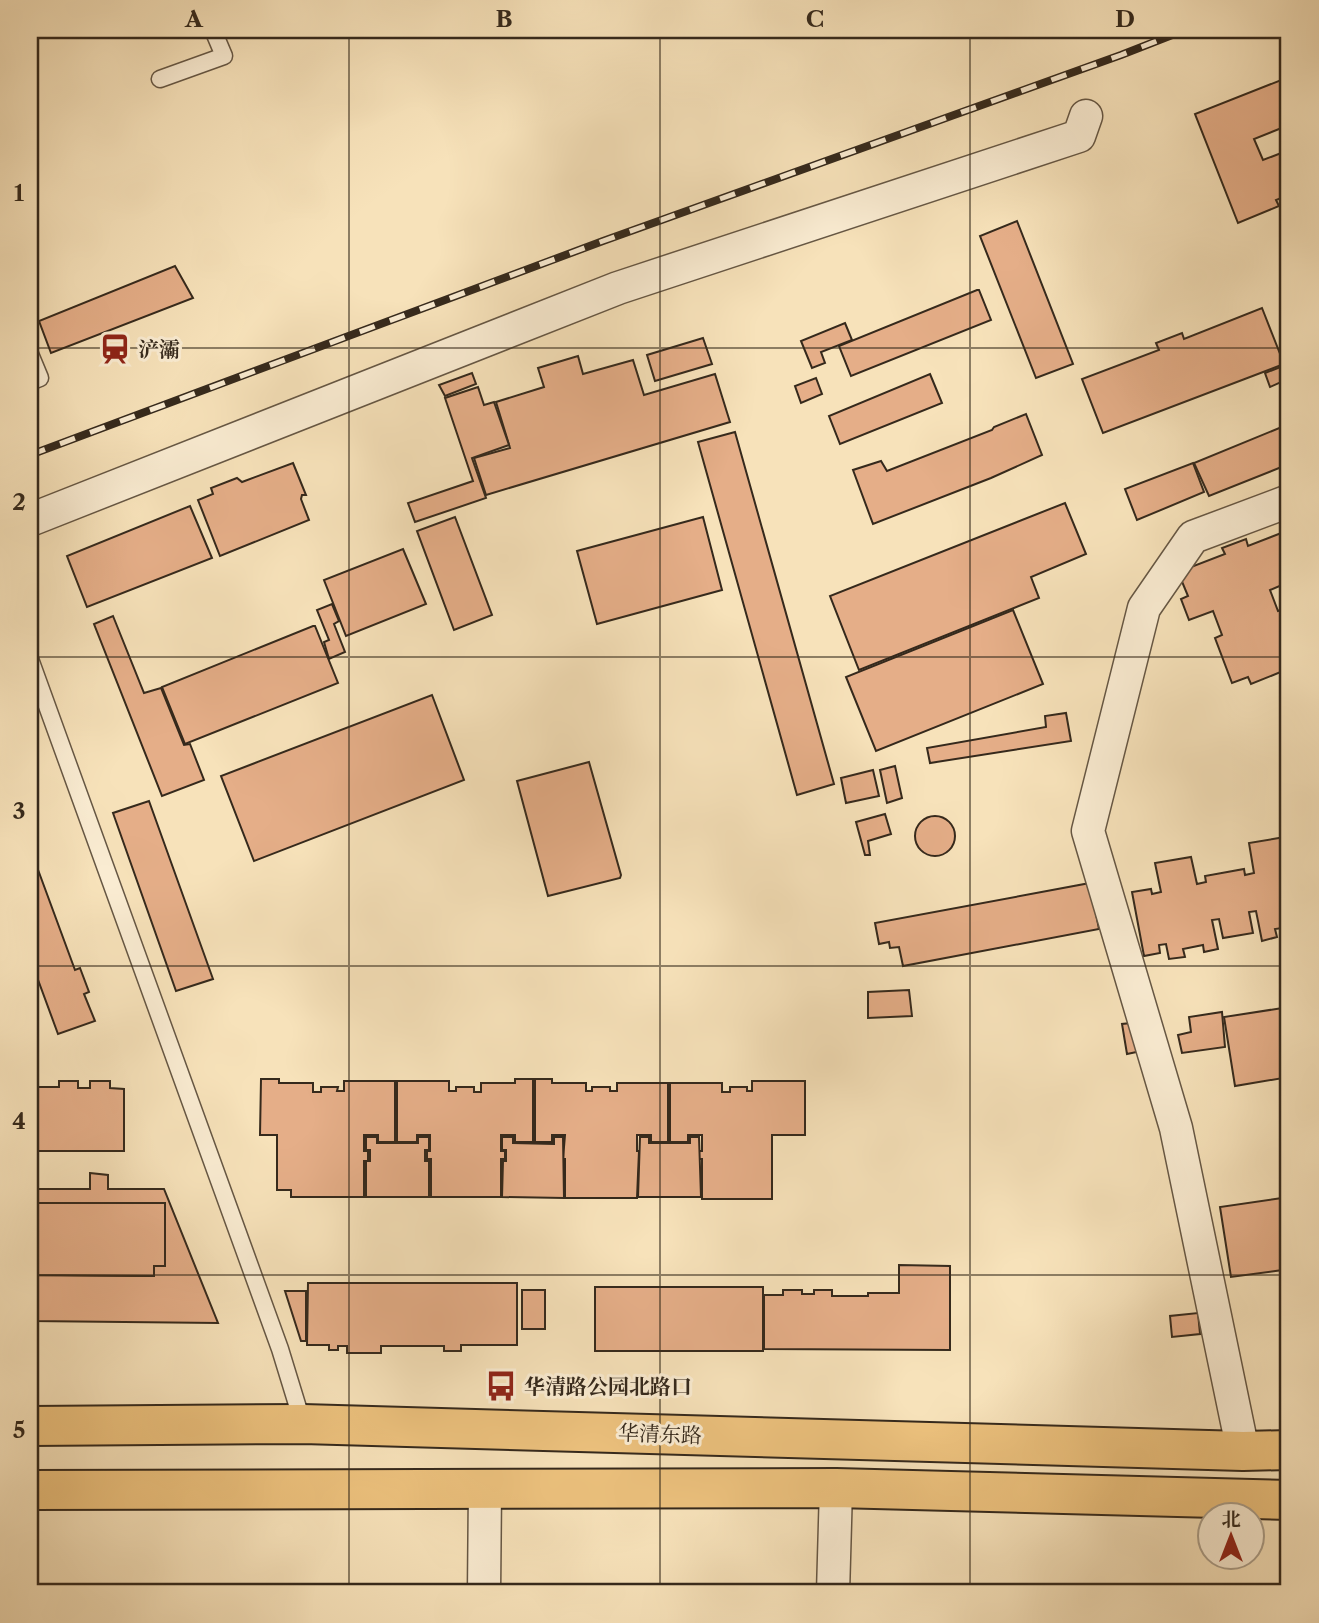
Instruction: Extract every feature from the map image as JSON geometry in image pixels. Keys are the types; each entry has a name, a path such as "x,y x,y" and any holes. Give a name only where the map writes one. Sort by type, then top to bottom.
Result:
{"main road":[{"name":"华清东路","path":"30,1426 303,1424 1243,1451 1289,1450"},
{"path":"30,1490 836,1488 1289,1500"}],"street":[{"path":"30,520 618,288 1079,136 1086,116"},
{"path":"1243,1451 1177,1128 1088,831 1144,608 1192,537 1289,501"},
{"path":"484,1593 485,1488"},
{"path":"833,1593 836,1488"}],"lane":[{"path":"160,79 224,56 213,30"},
{"path":"30,354 40,378 30,382"},
{"path":"30,659 280,1349 303,1424"}],"building":[{"path":"1289,77 1289,125 1254,139 1263,160 1289,150 1289,195 1276,200 1279,206 1238,223 1195,114"},
{"path":"1017,221 1073,364 1036,378 980,236"},
{"path":"175,266 193,298 51,353 39,321"},
{"path":"977,290 991,320 851,376 839,346"},
{"path":"1262,308 1284,364 1103,433 1082,379 1159,350 1156,343 1182,333 1184,339"},
{"path":"845,323 852,340 821,352 825,363 812,368 801,341"},
{"path":"703,338 712,364 655,381 647,355"},
{"path":"578,356 583,374 633,360 644,395 715,374 730,422 486,495 474,458 510,448 496,402 544,387 538,368"},
{"path":"1283,366 1288,379 1270,387 1265,373"},
{"path":"472,373 476,384 445,396 439,385"},
{"path":"930,374 942,403 840,444 829,416"},
{"path":"816,378 822,394 801,403 795,386"},
{"path":"478,387 484,405 494,402 509,445 472,458 486,498 415,522 408,503 473,481 445,398"},
{"path":"1026,414 1042,455 873,524 853,470 881,461 887,471"},
{"path":"1289,424 1289,464 1209,496 1194,463"},
{"path":"735,432 834,784 797,795 698,442"},
{"path":"293,463 306,495 302,495 301,499 309,520 220,556 198,500 213,494 211,488 237,478 242,482"},
{"path":"1193,463 1204,492 1137,520 1125,489"},
{"path":"1065,503 1086,554 1031,577 1039,598 859,670 830,596"},
{"path":"190,506 212,558 87,607 67,556"},
{"path":"455,517 492,615 454,630 417,531"},
{"path":"703,517 722,590 597,624 577,551"},
{"path":"1289,530 1289,582 1270,590 1278,611 1285,609 1289,620 1289,661 1285,662 1288,669 1251,684 1248,677 1232,683 1215,638 1222,635 1213,611 1189,620 1181,599 1188,596 1178,572 1225,554 1222,548 1246,539 1248,546"},
{"path":"403,549 426,604 346,636 324,580"},
{"path":"332,604 339,621 334,624 345,652 329,659 324,642 329,640 317,610"},
{"path":"1013,610 1043,684 876,751 846,677"},
{"path":"113,616 144,693 161,688 184,745 190,744 204,780 162,796 94,624"},
{"path":"313,626 338,683 185,744 162,687"},
{"path":"432,695 464,780 254,861 221,776"},
{"path":"1066,713 1071,741 930,763 927,748 1046,727 1045,716"},
{"path":"589,762 621,875 620,878 548,896 517,781"},
{"path":"895,766 902,798 887,803 880,770"},
{"path":"873,770 879,796 846,803 841,778"},
{"path":"149,801 213,979 176,991 113,813"},
{"path":"885,814 891,834 868,841 870,855 865,855 856,822"},
{"path":"935,816 949,822 955,836 949,850 935,856 921,850 915,836 921,822"},
{"path":"1285,837 1289,861 1289,927 1275,929 1277,937 1262,941 1256,911 1249,912 1253,933 1223,938 1219,919 1212,920 1218,949 1204,952 1203,945 1183,949 1185,957 1169,959 1166,944 1159,945 1160,953 1144,956 1132,892 1151,889 1152,894 1161,892 1155,863 1191,857 1197,884 1206,882 1205,876 1244,869 1245,875 1254,873 1249,843"},
{"path":"30,848 75,970 80,968 89,992 84,994 95,1021 58,1034 30,958"},
{"path":"1090,883 1099,929 903,966 899,947 890,948 889,942 879,944 875,923"},
{"path":"909,990 912,1016 868,1018 868,992"},
{"path":"1289,1007 1289,1077 1235,1086 1224,1017"},
{"path":"1222,1012 1225,1047 1182,1053 1178,1035 1191,1032 1189,1017"},
{"path":"1141,1022 1146,1050 1127,1054 1122,1024"},
{"path":"261,1079 279,1079 279,1083 313,1083 313,1092 321,1092 321,1087 338,1087 337,1091 344,1091 344,1081 395,1081 395,1142 378,1142 378,1135 364,1135 364,1151 368,1151 368,1161 364,1161 364,1197 291,1197 291,1190 277,1190 277,1135 260,1135"},
{"path":"515,1079 533,1079 533,1142 515,1142 515,1135 501,1135 501,1151 505,1151 505,1159 501,1159 501,1197 431,1197 431,1159 427,1159 430,1135 417,1135 417,1142 397,1142 397,1081 449,1081 449,1091 456,1091 456,1087 474,1087 474,1092 481,1092 481,1083 515,1083"},
{"path":"535,1079 552,1079 552,1083 586,1083 586,1091 592,1091 592,1087 610,1087 610,1091 617,1091 617,1083 668,1083 668,1142 651,1142 651,1135 637,1135 637,1198 565,1198 565,1135 552,1135 552,1142 535,1142"},
{"path":"30,1081 31,1087 59,1087 59,1081 78,1081 78,1088 90,1088 90,1081 110,1081 110,1088 124,1089 124,1151 30,1151"},
{"path":"752,1081 805,1081 805,1135 772,1135 772,1199 702,1199 702,1159 699,1159 699,1151 702,1151 702,1135 688,1135 688,1142 670,1142 670,1083 722,1083 722,1092 730,1092 730,1087 747,1087 747,1091 752,1091"},
{"path":"366,1137 377,1137 377,1143 418,1143 418,1137 429,1137 429,1150 425,1150 425,1161 429,1161 429,1197 366,1197 366,1161 370,1161 370,1150 366,1150"},
{"path":"502,1137 513,1137 513,1143 554,1144 554,1137 563,1137 564,1198 502,1197 506,1150 502,1150"},
{"path":"640,1137 649,1137 649,1143 690,1143 690,1137 699,1137 701,1197 638,1197"},
{"path":"90,1173 108,1175 108,1189 164,1189 218,1323 30,1321 30,1275 154,1276 154,1266 165,1266 165,1203 30,1203 30,1189 90,1189"},
{"path":"1289,1197 1289,1285 1285,1286 1283,1270 1231,1277 1220,1207"},
{"path":"30,1203 165,1203 165,1266 154,1266 154,1276 30,1275"},
{"path":"899,1265 950,1266 950,1350 764,1349 764,1295 783,1295 783,1290 802,1290 802,1294 814,1294 814,1290 832,1290 832,1296 899,1293"},
{"path":"308,1283 517,1283 517,1345 461,1345 461,1351 444,1351 444,1346 381,1346 381,1353 347,1353 347,1346 329,1350 329,1345 307,1345"},
{"path":"595,1287 763,1287 763,1351 595,1351"},
{"path":"522,1290 545,1290 545,1329 522,1329"},
{"path":"285,1291 306,1291 306,1341 301,1341"},
{"path":"1198,1313 1200,1334 1172,1337 1170,1316"}],"railway":[{"path":"30,455 603,241 1185,30"}],"place":[{"name":"浐灞","path":"115,349"},
{"name":"华清路公园北路口","path":"501,1386"}]}
